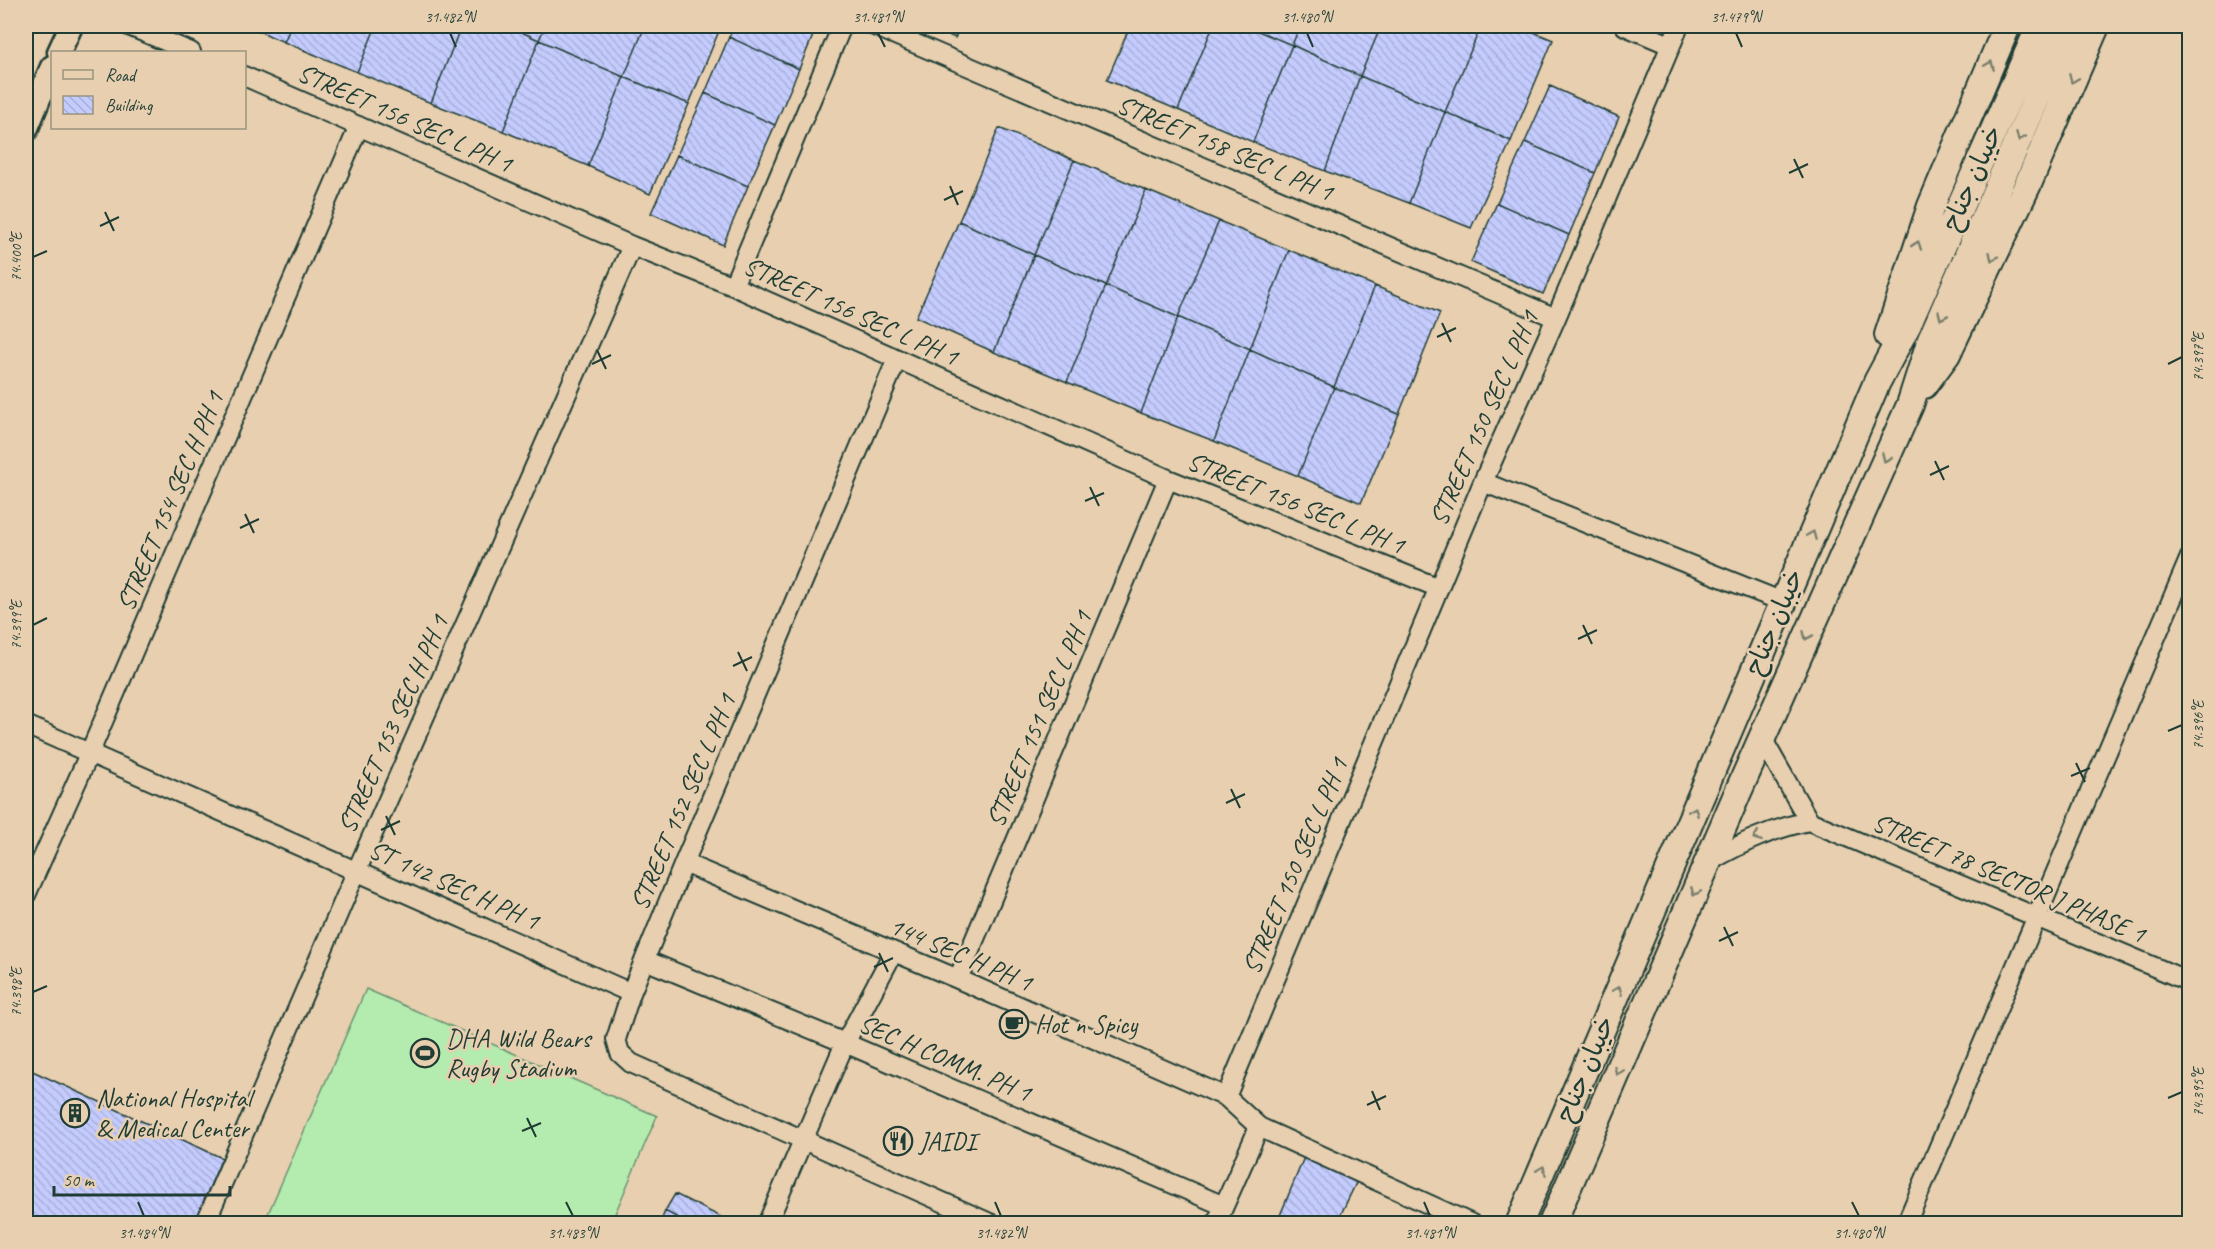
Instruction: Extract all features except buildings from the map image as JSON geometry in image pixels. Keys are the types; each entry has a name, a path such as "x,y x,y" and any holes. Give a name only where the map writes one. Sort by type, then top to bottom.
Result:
{"main road":[{"path":"1877,382 1892,319 1931,206 2007,26"},
{"name":"خیبان جناح","path":"1519,1224 1877,382 1908,324 2040,26"},
{"name":"خیبان جناح","path":"1552,1224 1762,738 1910,405 1930,342 2068,26"},
{"path":"1910,405 1947,354 2028,184 2096,26"}],"street":[{"path":"59,51 70,26"},
{"path":"129,26 189,51"},
{"path":"733,286 842,26"},
{"name":"STREET 158 SEC L PH 1","path":"874,26 1556,318"},
{"path":"1625,26 1670,45"},
{"name":"STREET 150 SEC L PH 1","path":"1226,1096 1483,482 1556,318 1679,26"},
{"path":"26,130 51,69"},
{"name":"STREET 156 SEC L PH 1","path":"246,77 632,246 733,286 1168,479 1439,588"},
{"name":"STREET 154 SEC H PH 1","path":"26,895 90,752 359,126"},
{"name":"STREET 153 SEC H PH 1","path":"205,1224 357,870 632,246"},
{"name":"STREET 152 SEC L PH 1","path":"804,1141 631,1063 620,1053 616,1039 631,993 684,863 897,359"},
{"name":"STREET 151 SEC L PH 1","path":"958,979 1168,479"},
{"path":"1483,482 1783,602"},
{"path":"1905,1224 2190,557"},
{"name":"ST 142 SEC H PH 1","path":"26,725 631,993"},
{"path":"1708,862 1750,839 1786,826 1809,821 1762,738"},
{"name":"STREET 78 SECTOR J PHASE 1","path":"1809,821 2190,982"},
{"name":"144 SEC H PH 1","path":"684,863 1226,1096 1259,1127 1472,1224"},
{"path":"767,1224 845,1043 893,953"},
{"name":"SEC H COMM. PH 1","path":"645,960 845,1043 1224,1206"},
{"path":"1216,1224 1259,1127"},
{"path":"804,1141 989,1223"}],"green space":[{"name":"DHA Wild Bears Rugby Stadium","path":"366,989 657,1116 611,1223 264,1223"}],"place":[{"name":"Hot n Spicy","path":"1014,1024"},
{"name":"DHA Wild Bears Rugby Stadium","path":"425,1053"},
{"name":"National Hospital & Medical Center","path":"75,1113"},
{"name":"JAIDI","path":"898,1141"}]}
